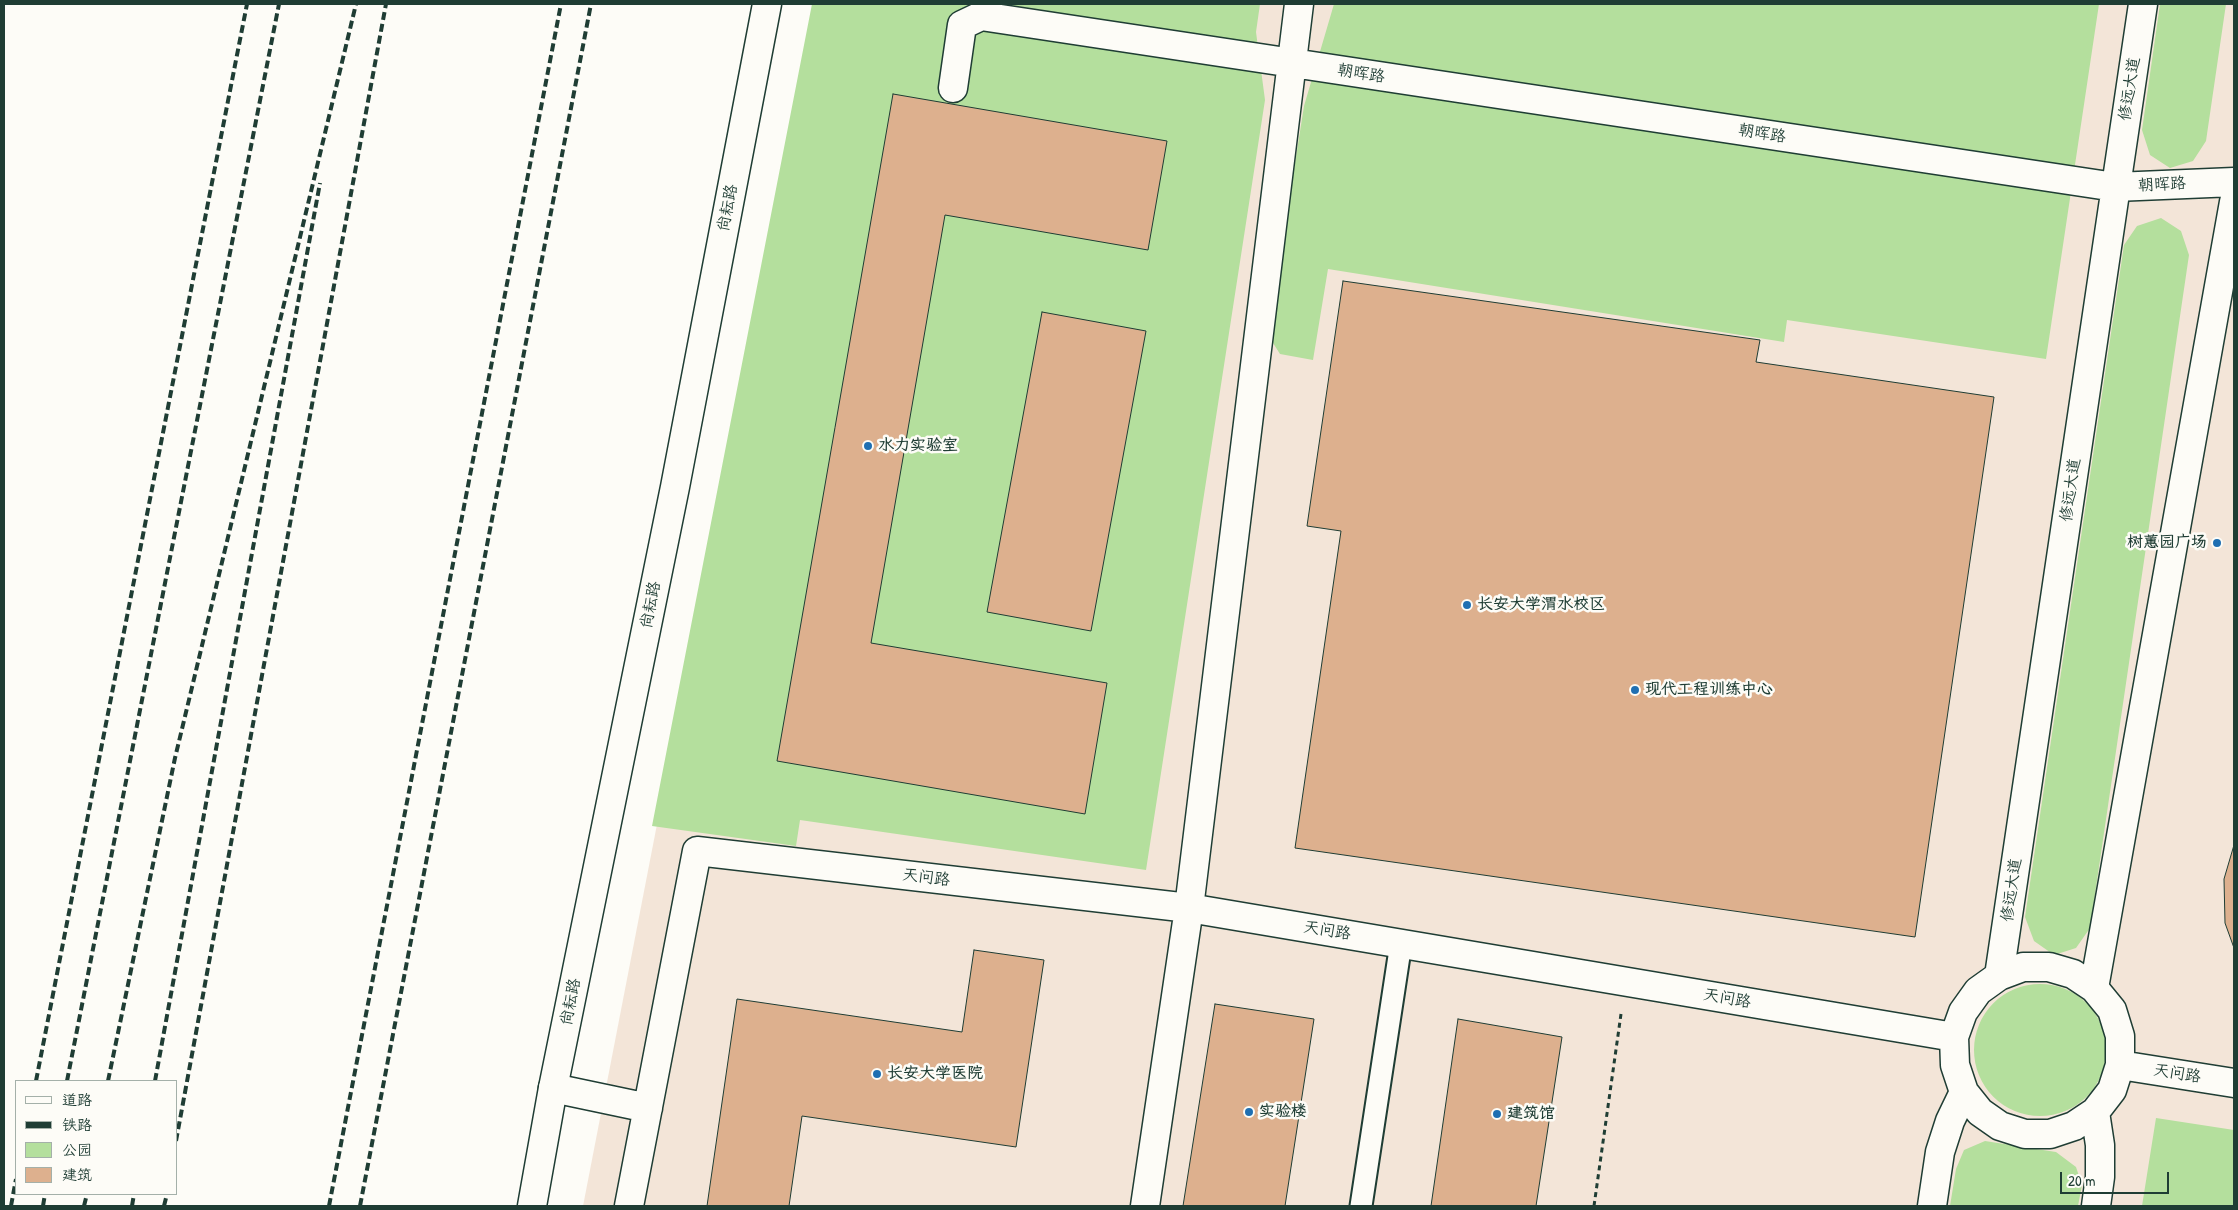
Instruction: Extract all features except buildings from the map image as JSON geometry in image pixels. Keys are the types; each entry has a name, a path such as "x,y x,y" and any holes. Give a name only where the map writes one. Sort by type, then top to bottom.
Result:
{"street":[{"name":"尚耘路","path":"532,1206 673,496 767,4"},
{"path":"1145,1206 1189,908 1290,63 1299,4"},
{"name":"修远大道","path":"1999,976 2143,4"},
{"name":"朝晖路","path":"952,88 962,25 981,16 2115,188 2234,182"},
{"path":"2094,988 2234,202"},
{"name":"天问路","path":"648,1108 697,851 1189,908 1954,1037"},
{"path":"2023,967 2049,967 2073,974 2094,988 2112,1010 2120,1036 2120,1065 2112,1090 2094,1112 2074,1126 2050,1134 2024,1134 2000,1126 1980,1112 1964,1092 1955,1065 1954,1037 1963,1012 1978,991 1999,976 2023,967"},
{"name":"天问路","path":"2120,1065 2234,1083"},
{"path":"554,1088 648,1108 629,1206"},
{"path":"1932,1206 1940,1152 1950,1121 1964,1092"},
{"path":"2094,1112 2100,1145 2100,1177 2096,1206"}],"lane":[{"path":"1361,1206 1401,943"}],"path":[{"path":"1594,1206 1625,982"}],"shaded area":[{"name":"长安大学渭水校区","path":"816,4 2234,4 2234,1206 583,1206"}],"green space":[{"path":"812,4 1260,4 1256,32 1265,100 1146,870 800,820 796,846 652,826"},
{"path":"1334,4 2099,4 2046,359 1787,320 1784,342 1328,269 1313,360 1280,354 1268,335 1304,106"},
{"path":"2160,4 2226,4 2206,141 2193,161 2170,168 2150,155 2142,130"},
{"path":"2161,218 2181,231 2189,255 2090,928 2076,948 2054,955 2034,941 2025,917 2124,245 2137,226"},
{"path":"2040,984 2053,985 2065,989 2087,1003 2101,1025 2105,1037 2105,1063 2101,1075 2087,1097 2065,1111 2053,1115 2040,1116 2027,1115 2015,1111 1993,1097 1979,1075 1975,1063 1974,1050 1975,1037 1979,1025 1993,1003 2015,989 2027,985"},
{"path":"2156,1118 2234,1130 2234,1206 2142,1206"},
{"path":"1985,1141 2056,1152 2076,1167 2082,1185 2078,1206 1950,1206 1956,1169 1964,1150"}],"railway":[{"path":"36,1080 247,4"},
{"path":"67,1080 279,4"},
{"path":"108,1080 175,758 356,4"},
{"path":"178,1130 386,4"},
{"path":"329,1206 561,4"},
{"path":"360,1206 591,4"},
{"path":"155,1080 320,183"},
{"path":"11,1206 15,1184"},
{"path":"43,1206 45,1195"},
{"path":"84,1206 87,1195"},
{"path":"132,1206 134,1195"},
{"path":"164,1206 167,1195"}],"place":[{"name":"水力实验室","path":"868,446"},
{"name":"树蕙园广场","path":"2217,543"},
{"name":"长安大学渭水校区","path":"1467,605"},
{"name":"现代工程训练中心","path":"1635,690"},
{"name":"长安大学医院","path":"877,1074"},
{"name":"实验楼","path":"1249,1112"},
{"name":"建筑馆","path":"1497,1114"}]}
